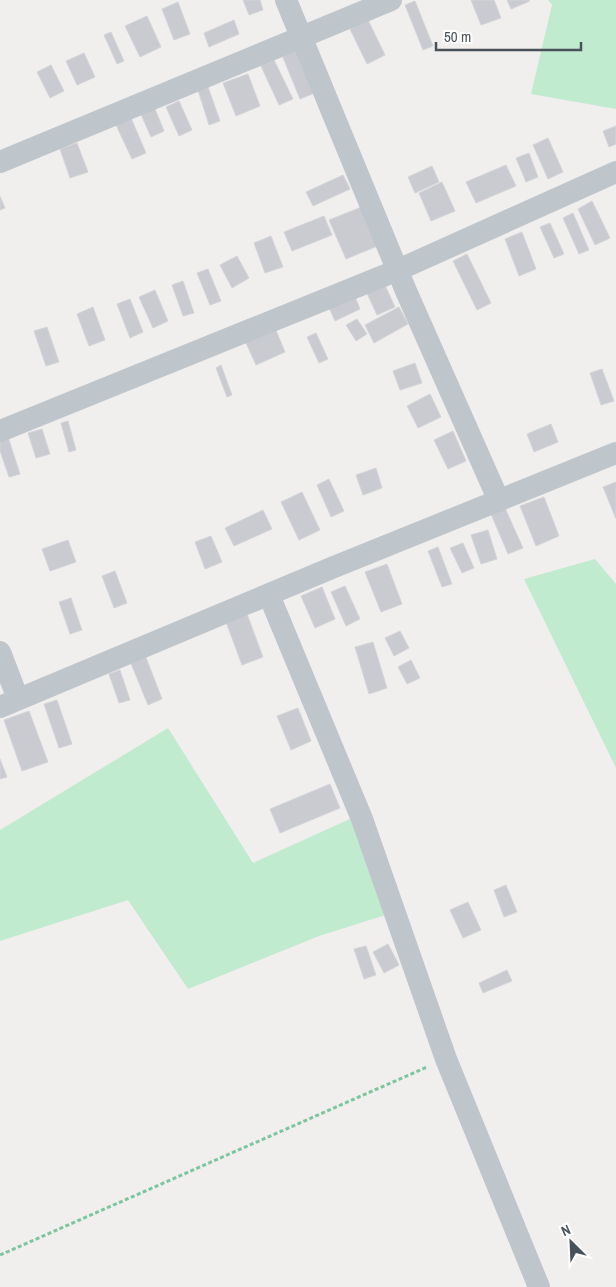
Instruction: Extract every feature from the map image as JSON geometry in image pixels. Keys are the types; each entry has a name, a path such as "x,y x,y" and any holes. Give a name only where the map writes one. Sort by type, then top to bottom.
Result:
{"street":[{"path":"286,0 398,270 499,501"},
{"path":"0,162 391,0"},
{"path":"0,431 398,270 616,172"},
{"path":"0,652 9,703 616,453"},
{"path":"269,595 362,819 446,1059 539,1287"}],"path":[{"path":"0,1255 446,1059"}],"green space":[{"path":"548,0 616,0 616,109 531,94 552,5"},
{"path":"595,559 616,584 616,768 524,579"},
{"path":"168,728 253,863 352,818 395,912 319,936 188,989 128,900 0,941 0,830"}],"building":[{"path":"243,0 260,0 263,10 249,15"},
{"path":"471,0 494,0 501,18 481,25"},
{"path":"507,0 529,0 530,1 511,9"},
{"path":"415,1 433,46 423,50 405,5"},
{"path":"178,2 190,34 174,40 162,9"},
{"path":"147,16 161,47 140,57 125,26"},
{"path":"234,20 239,34 209,47 204,33"},
{"path":"368,20 385,55 367,64 350,29"},
{"path":"111,32 124,61 117,64 104,35"},
{"path":"299,48 317,92 300,99 282,55"},
{"path":"84,53 95,77 77,85 66,61"},
{"path":"274,60 293,99 279,105 261,66"},
{"path":"51,65 64,91 50,98 37,72"},
{"path":"248,74 260,106 236,116 223,83"},
{"path":"207,84 220,121 209,125 197,87"},
{"path":"179,101 192,130 179,136 166,107"},
{"path":"153,104 164,131 151,137 139,110"},
{"path":"131,118 146,153 132,159 116,125"},
{"path":"616,126 616,144 609,147 603,131"},
{"path":"548,138 563,172 548,179 533,145"},
{"path":"77,143 88,172 70,178 60,149"},
{"path":"529,153 538,177 526,182 516,158"},
{"path":"506,165 516,186 476,203 466,182"},
{"path":"432,166 439,182 415,193 408,177"},
{"path":"343,175 350,189 313,206 306,192"},
{"path":"442,182 455,211 431,221 419,193"},
{"path":"0,196 5,208 0,210"},
{"path":"592,201 610,238 595,245 578,209"},
{"path":"364,206 380,245 346,259 329,220"},
{"path":"573,213 589,250 579,254 563,218"},
{"path":"324,216 332,235 292,251 284,232"},
{"path":"550,223 564,254 554,258 540,227"},
{"path":"522,232 536,269 519,276 505,239"},
{"path":"271,236 283,267 265,273 254,243"},
{"path":"467,254 491,303 477,310 453,261"},
{"path":"237,256 249,278 232,288 220,265"},
{"path":"208,269 221,301 210,305 197,273"},
{"path":"183,281 194,313 183,316 172,285"},
{"path":"384,283 395,307 377,315 366,291"},
{"path":"155,290 168,321 153,328 139,297"},
{"path":"353,292 360,309 335,321 327,303"},
{"path":"130,299 143,332 130,338 117,304"},
{"path":"93,307 105,340 89,346 77,314"},
{"path":"399,307 408,324 374,343 365,325"},
{"path":"357,319 367,334 356,341 346,325"},
{"path":"47,327 59,362 46,366 34,331"},
{"path":"275,328 285,352 256,365 245,341"},
{"path":"316,333 328,359 319,363 307,337"},
{"path":"415,363 422,383 400,390 393,371"},
{"path":"221,365 232,395 227,397 216,368"},
{"path":"602,369 614,401 601,405 590,373"},
{"path":"430,394 441,417 418,428 407,406"},
{"path":"68,421 76,450 69,452 61,423"},
{"path":"551,424 558,442 534,452 527,434"},
{"path":"42,429 50,454 36,458 28,433"},
{"path":"453,431 466,461 448,469 434,440"},
{"path":"8,437 20,474 9,477 0,451 0,440"},
{"path":"376,468 382,488 363,495 356,475"},
{"path":"329,479 344,511 331,517 317,485"},
{"path":"616,482 616,519 603,487"},
{"path":"302,492 320,530 299,540 281,502"},
{"path":"544,497 559,536 536,546 520,506"},
{"path":"505,508 523,548 508,554 491,514"},
{"path":"263,510 272,529 234,546 225,528"},
{"path":"488,530 497,559 481,564 471,535"},
{"path":"211,536 222,562 205,569 195,542"},
{"path":"68,540 76,562 50,571 42,549"},
{"path":"463,543 474,568 462,573 450,548"},
{"path":"438,547 452,584 442,587 428,551"},
{"path":"387,564 402,604 381,612 365,572"},
{"path":"115,571 127,603 114,608 102,576"},
{"path":"345,586 360,619 346,626 331,592"},
{"path":"322,587 335,619 315,628 301,596"},
{"path":"71,598 82,630 70,634 59,602"},
{"path":"247,614 263,657 242,665 226,622"},
{"path":"400,631 409,648 394,656 385,638"},
{"path":"373,642 387,688 369,694 355,647"},
{"path":"145,655 162,699 148,705 130,661"},
{"path":"411,660 420,678 407,684 398,667"},
{"path":"120,670 130,700 119,703 109,674"},
{"path":"57,700 72,744 59,748 44,704"},
{"path":"298,708 311,741 291,750 277,716"},
{"path":"29,711 48,762 22,771 4,720"},
{"path":"0,759 7,777 0,779"},
{"path":"330,784 340,808 280,833 270,809"},
{"path":"506,885 517,912 504,917 494,890"},
{"path":"468,902 481,930 463,938 450,910"},
{"path":"388,944 399,965 384,973 373,952"},
{"path":"366,946 376,975 364,979 354,949"},
{"path":"507,970 512,981 483,993 479,983"}]}
